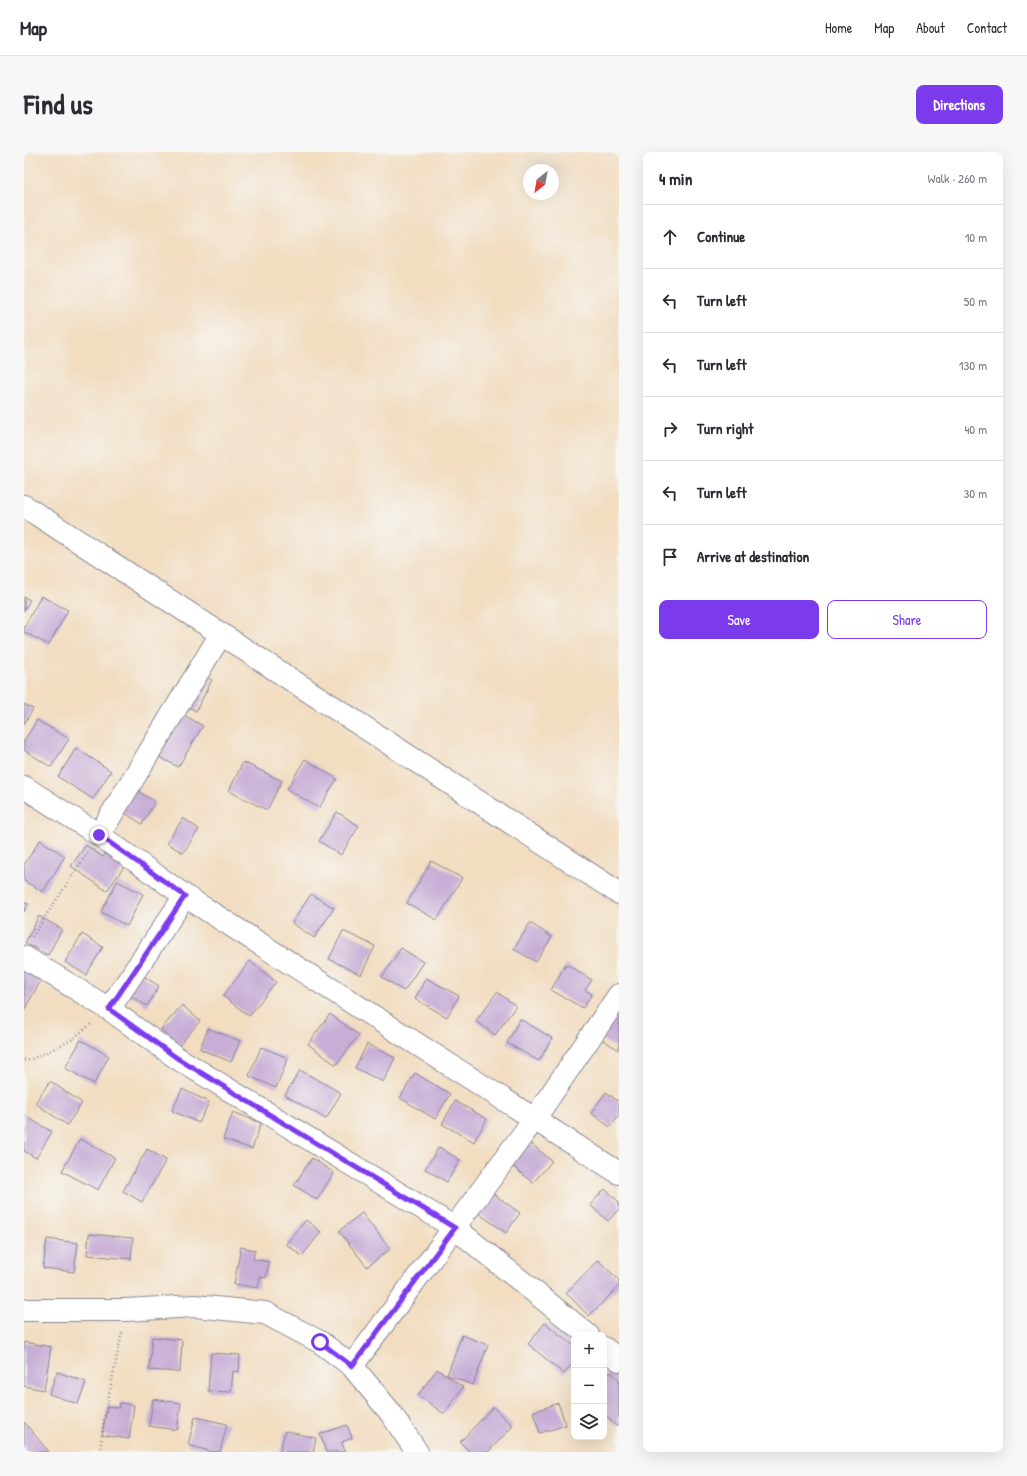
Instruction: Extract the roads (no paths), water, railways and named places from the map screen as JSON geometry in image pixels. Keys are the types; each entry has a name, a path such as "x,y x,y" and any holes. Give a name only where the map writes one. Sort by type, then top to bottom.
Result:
{"street":[{"path":"24,506 619,893"},
{"path":"99,835 221,634"},
{"path":"24,787 99,835 185,896 619,1173"},
{"path":"109,1009 185,896"},
{"path":"26,950 177,1058 455,1228 584,1332"},
{"path":"352,1366 535,1118 619,995"},
{"path":"24,1310 126,1310 195,1306 265,1313 320,1342 352,1366 390,1412 417,1452"},
{"path":"607,1350 619,1360"}]}
